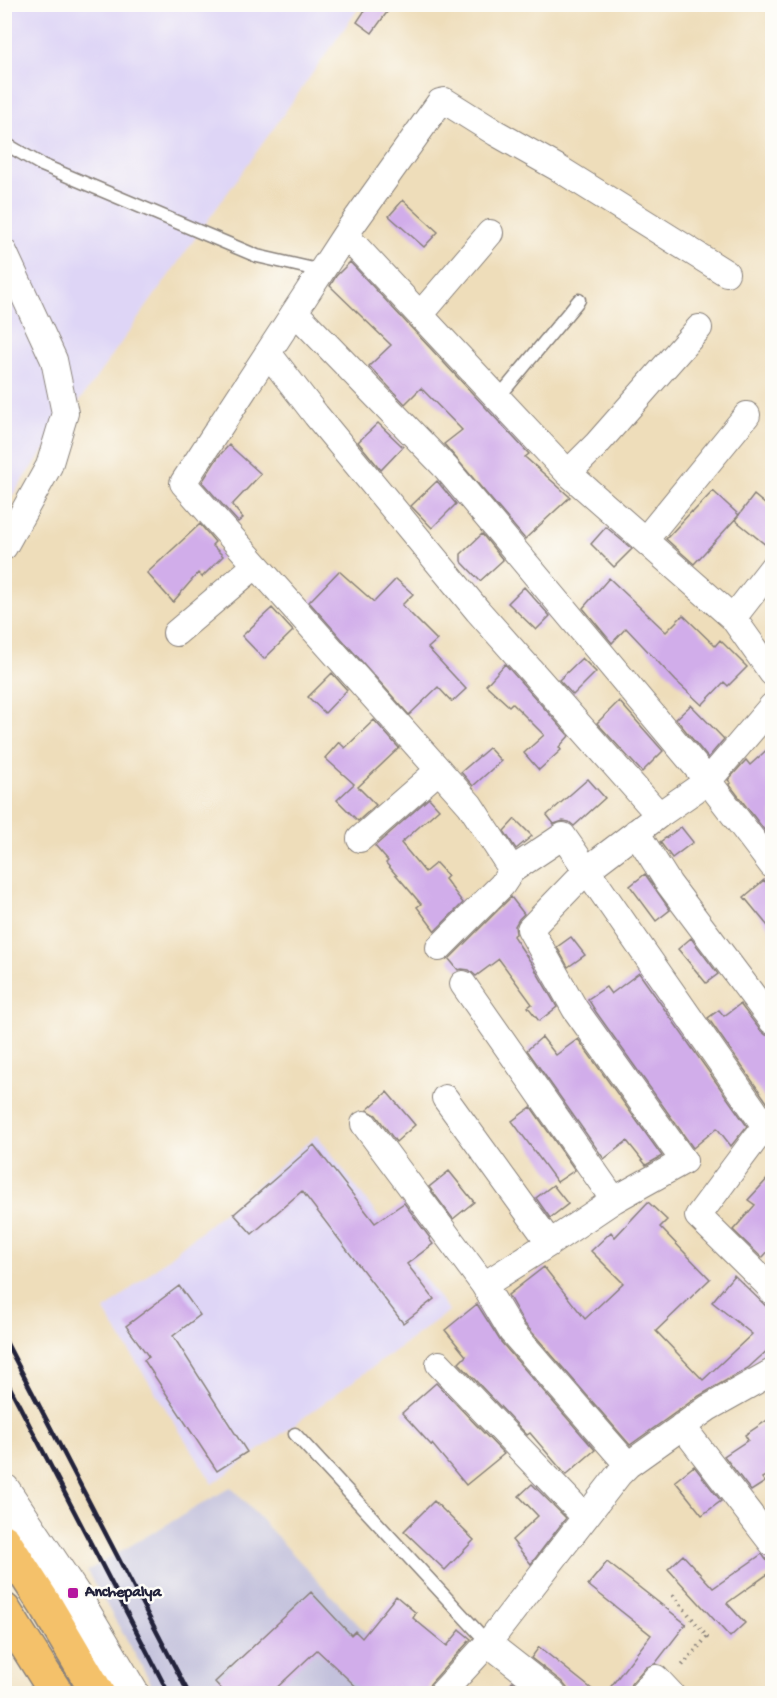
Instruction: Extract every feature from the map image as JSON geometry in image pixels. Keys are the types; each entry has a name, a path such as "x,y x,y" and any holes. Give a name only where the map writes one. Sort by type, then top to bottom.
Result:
{"highway":[{"path":"4,1541 48,1609 98,1694"},
{"path":"4,1610 57,1694"}],"street":[{"path":"512,870 470,805 183,483 345,236 440,102 445,101 558,168 726,273"},
{"path":"420,315 490,233"},
{"path":"345,236 568,473 733,618 772,673"},
{"path":"4,252 54,360 65,413 49,466 4,548"},
{"path":"295,312 446,468 708,781 772,865"},
{"path":"568,473 596,445 699,328"},
{"path":"268,353 316,415 478,611 659,815"},
{"path":"645,540 747,415"},
{"path":"176,633 256,565"},
{"path":"733,618 772,568"},
{"path":"484,1286 614,1200 684,1161 574,1009 530,929 588,870 636,832 708,781 772,706"},
{"path":"360,839 439,770"},
{"path":"636,832 669,884 772,1021"},
{"path":"439,948 502,885 512,870 563,836 769,1123 698,1216 772,1291"},
{"path":"463,984 614,1200"},
{"path":"445,1098 550,1243"},
{"path":"364,1125 484,1286 512,1332 628,1465"},
{"path":"439,1364 585,1517"},
{"path":"441,1694 488,1642 628,1465 708,1408 772,1372"},
{"path":"682,1426 772,1543"},
{"path":"4,1490 73,1593 133,1694"},
{"path":"488,1642 553,1694"}],"lane":[{"path":"4,143 42,165 257,256 322,271"},
{"path":"498,398 579,300"},
{"path":"295,1434 488,1642"}],"path":[{"path":"659,1691 707,1637 673,1595"}],"shaded area":[{"path":"5,5 361,5 5,506"},
{"path":"317,1135 449,1311 213,1484 104,1311"},
{"path":"231,1487 404,1674 430,1693 157,1693 87,1571"}],"building":[{"path":"369,4 393,4 372,33 357,22"},
{"path":"403,200 438,232 424,247 389,216"},
{"path":"350,262 529,454 525,457 570,497 525,539 444,444 462,430 421,388 405,404 369,366 391,345 330,286"},
{"path":"378,423 403,447 381,470 358,442"},
{"path":"229,445 261,474 232,505 243,518 238,522 202,482 218,457"},
{"path":"437,481 456,504 432,528 411,506"},
{"path":"713,491 739,515 694,564 666,539"},
{"path":"754,495 772,510 772,550 735,520"},
{"path":"200,524 215,542 212,545 223,556 202,577 198,573 173,602 147,573"},
{"path":"606,527 632,549 614,567 591,544"},
{"path":"482,534 503,560 480,581 461,561 461,554"},
{"path":"339,571 374,602 396,579 413,594 402,605 437,640 428,648 466,689 452,702 438,687 409,715 309,602"},
{"path":"609,578 666,632 683,615 715,646 720,640 747,667 728,686 724,682 702,705 626,628 612,643 583,608"},
{"path":"524,587 550,616 536,630 508,603"},
{"path":"272,608 293,631 264,659 242,636"},
{"path":"582,658 596,672 573,695 559,680"},
{"path":"505,664 569,736 559,747 561,750 539,770 524,753 544,735 512,703 509,706 486,685"},
{"path":"332,673 347,690 325,713 308,697"},
{"path":"619,701 663,751 642,772 597,723"},
{"path":"691,705 724,739 708,758 676,719"},
{"path":"374,720 399,748 358,787 376,805 358,821 337,800 354,784 325,758 339,742 345,748"},
{"path":"772,745 772,840 728,780 746,760 750,765"},
{"path":"489,748 501,761 473,786 461,772"},
{"path":"588,779 605,798 574,826 563,821 554,824 547,815"},
{"path":"429,798 439,809 401,843 425,872 436,863 448,876 445,879 463,903 435,931 417,907 421,904 386,863 388,861 375,846"},
{"path":"515,819 532,836 516,849 504,831"},
{"path":"681,827 693,842 672,858 660,842"},
{"path":"645,874 670,910 656,921 630,886"},
{"path":"764,880 772,890 772,931 744,897"},
{"path":"511,897 524,914 515,926 516,934 513,936 557,1007 539,1021 528,1007 532,1004 499,959 476,976 469,970 458,970 449,959"},
{"path":"571,937 585,955 568,967 557,947"},
{"path":"691,938 718,974 706,983 678,949"},
{"path":"639,973 747,1126 731,1146 717,1128 693,1148 588,999 606,987 611,994"},
{"path":"740,1004 760,1030 772,1036 772,1105 769,1105 708,1018 719,1010 724,1016"},
{"path":"542,1037 556,1055 578,1039 662,1156 646,1165 627,1141 604,1159 527,1050"},
{"path":"387,1092 415,1125 396,1142 376,1115 367,1110"},
{"path":"531,1107 575,1170 557,1182 512,1121"},
{"path":"314,1145 375,1223 404,1203 433,1244 407,1264 434,1299 403,1323 302,1191 252,1234 234,1214"},
{"path":"449,1171 474,1202 453,1219 429,1187"},
{"path":"772,1174 772,1247 762,1258 733,1230 755,1205 748,1200"},
{"path":"553,1185 568,1204 550,1218 536,1198"},
{"path":"648,1202 667,1220 660,1227 710,1279 656,1331 703,1380 752,1334 712,1302 734,1275 772,1312 772,1350 770,1348 748,1368 699,1396 630,1445 524,1323 508,1295 544,1267 585,1319 623,1283 591,1251 611,1232 615,1237"},
{"path":"179,1286 200,1315 173,1336 247,1452 217,1471 144,1360 149,1357 126,1326"},
{"path":"477,1304 501,1342 595,1450 566,1475 530,1433 527,1435 459,1363 466,1356 445,1330"},
{"path":"436,1383 504,1454 466,1485 432,1444 402,1413"},
{"path":"772,1417 772,1472 762,1478 765,1482 751,1491 724,1456 748,1440 745,1435"},
{"path":"694,1466 721,1501 702,1515 675,1481"},
{"path":"532,1484 566,1518 531,1564 512,1540 538,1516 519,1496"},
{"path":"434,1501 474,1540 445,1570 404,1531"},
{"path":"762,1554 772,1571 727,1603 745,1623 730,1637 668,1569 683,1555 713,1588"},
{"path":"607,1562 686,1624 655,1664 645,1668 631,1684 627,1694 605,1694 651,1635 588,1585"},
{"path":"311,1592 351,1635 355,1631 362,1638 396,1596 416,1613 413,1618 447,1646 460,1630 471,1639 430,1684 426,1694 364,1694 317,1650 270,1694 226,1694 215,1682"},
{"path":"539,1647 598,1694 568,1694 562,1682 531,1658"},
{"path":"513,1681 528,1694 503,1694"}],"railway":[{"path":"4,1338 189,1694"},
{"path":"4,1376 169,1694"}],"place":[{"name":"Anchepalya","path":"73,1593"}]}
